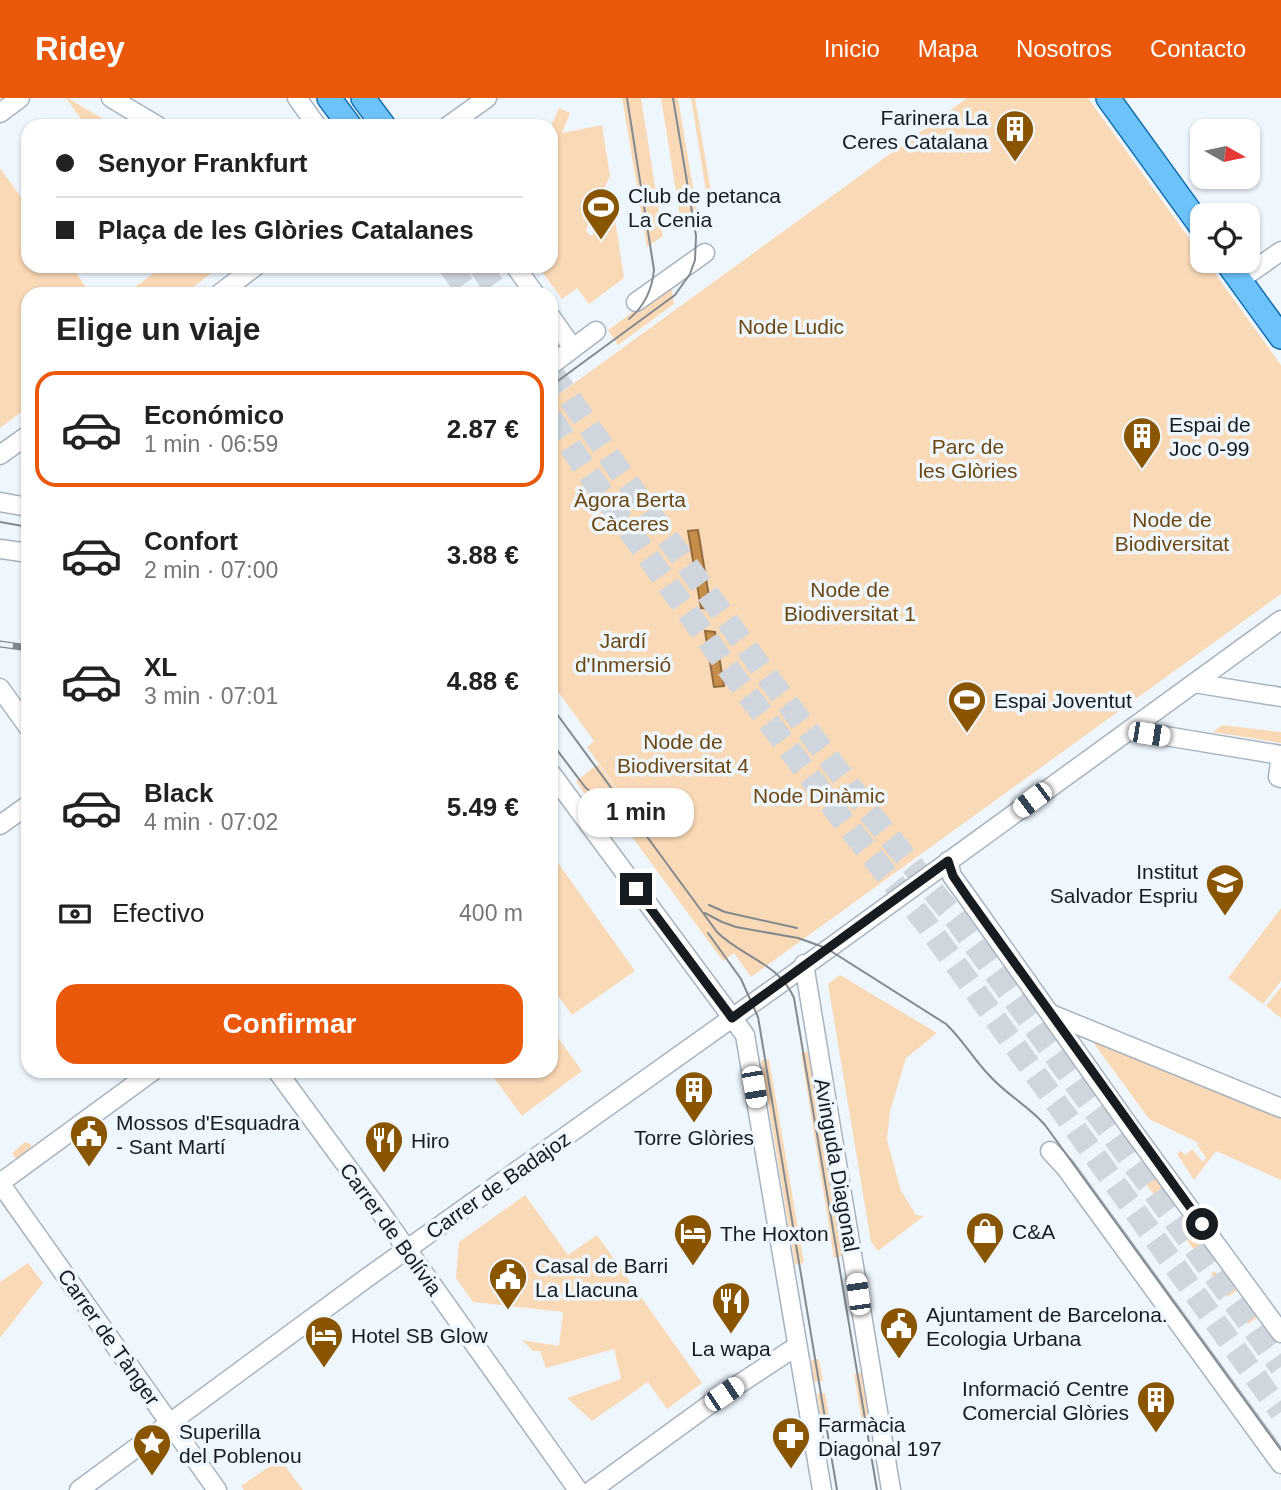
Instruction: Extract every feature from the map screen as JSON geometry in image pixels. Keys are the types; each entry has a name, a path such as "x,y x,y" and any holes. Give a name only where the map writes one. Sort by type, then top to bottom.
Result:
{"main road":[{"path":"329,98 345,119"},
{"path":"363,98 379,119"},
{"path":"1108,98 1190,211"},
{"path":"1235,273 1281,337"}],"street":[{"path":"0,113 20,98"},
{"path":"111,98 146,119"},
{"path":"297,98 312,119"},
{"path":"458,119 487,98"},
{"path":"1240,280 1281,251"},
{"path":"636,302 700,257"},
{"path":"233,287 248,273"},
{"path":"558,327 573,348"},
{"path":"558,360 596,331"},
{"path":"0,455 21,440"},
{"path":"0,502 21,506"},
{"path":"0,549 21,552"},
{"name":"Carrer de Badajoz","path":"79,1490 407,1250 1281,620"},
{"path":"1194,683 1281,697"},
{"path":"0,688 21,716"},
{"path":"1129,730 1281,755 1278,776 1281,778"},
{"path":"558,782 746,1040 822,1490"},
{"path":"0,825 21,810"},
{"path":"948,861 961,888 1130,1127 1281,1333"},
{"name":"Avinguda Diagonal","path":"804,964 891,1490"},
{"path":"1051,1014 1281,1108"},
{"path":"0,1183 143,1078"},
{"name":"Carrer de Bolívia","path":"281,1078 578,1490"},
{"path":"1050,1151 1065,1167 1281,1464"},
{"name":"Carrer de Tànger","path":"0,1183 217,1490"},
{"path":"592,1490 724,1394 797,1346"}],"green space":[{"path":"66,98 103,119 81,119"},
{"path":"622,98 641,98 663,236 647,247"},
{"path":"661,98 678,98 697,211 681,223"},
{"path":"691,98 695,98 711,191 706,192"},
{"name":"Parc de les Glòries","path":"967,98 1088,98 1190,239 1190,273 1215,273 1281,365 1281,594 751,977 734,953 723,961 627,830 587,798 576,781 598,764 666,857 587,747 594,741 558,692 558,395"},
{"path":"559,108 570,113 562,133 602,125 610,176 586,230 590,236 615,219 624,278 589,304 577,288 562,299 558,287 553,287 543,273 558,273 558,119 554,119"},
{"path":"0,168 21,197 21,273 76,273 86,287 21,287 21,412 0,428"},
{"path":"154,273 212,273 193,287 135,287"},
{"path":"671,284 674,304 618,345 608,330"},
{"path":"1222,725 1281,732 1281,743 1213,732"},
{"path":"558,863 635,971 572,1015 558,996"},
{"path":"1281,908 1281,981 1263,1004 1228,978"},
{"path":"840,975 937,1033 906,1058 890,1111 887,1140 901,1191 916,1215 924,1216 878,1251 871,1242 828,984"},
{"path":"1281,987 1281,1018 1266,1006"},
{"path":"1026,990 1076,1058 1070,1062 1067,1059 1064,1061 1058,1054 1064,1049 1031,1004 1024,1008 1020,1001 1024,998 1021,994"},
{"path":"558,1038 582,1071 522,1116 494,1078 558,1078"},
{"path":"1090,1038 1281,1118 1281,1180 1216,1151 1194,1180 1177,1154 1181,1151 1185,1155 1192,1149 1203,1162 1206,1158 1197,1145 1199,1143 1149,1119"},
{"path":"809,1051 843,1256 834,1258 801,1053"},
{"path":"769,1059 804,1263 795,1264 761,1060"},
{"path":"1102,1110 1113,1124 1103,1132 1093,1118"},
{"path":"25,1142 31,1144 31,1151 16,1159 12,1153"},
{"path":"1138,1143 1175,1201 1165,1209 1137,1172 1146,1165 1132,1147"},
{"path":"525,1195 568,1255 597,1235 702,1383 667,1409 648,1382 592,1421 567,1398 621,1379 614,1349 546,1368 540,1351 533,1351 522,1340 559,1346 563,1312 473,1302 456,1278 459,1242"},
{"path":"1195,1228 1221,1258 1216,1262 1207,1251 1199,1257 1184,1236"},
{"path":"28,1263 43,1283 0,1338 0,1282"},
{"path":"1225,1270 1239,1289 1228,1297 1211,1274 1214,1271 1218,1275"},
{"path":"1250,1298 1258,1317 1248,1324 1238,1311"},
{"path":"819,1359 823,1381 814,1382 811,1360"},
{"path":"862,1372 870,1421 862,1422 854,1374"},
{"path":"825,1393 831,1428 823,1430 817,1394"},
{"path":"280,1459 303,1490 244,1490 241,1486"}],"shaded area":[{"path":"698,530 711,609 701,608 688,531"},
{"path":"705,631 715,632 724,686 714,687"}],"tunnel":[{"path":"455,273 464,287"},
{"path":"485,273 494,287"},
{"path":"558,381 764,672 869,812 955,918 1281,1367"},
{"path":"558,428 730,671 845,823 925,922 1281,1412"}],"tram line":[{"path":"627,98 654,270 647,297 629,319"},
{"path":"558,381 675,295 690,274 695,260 696,236 673,98"},
{"path":"0,522 21,526"},
{"path":"558,716 717,932 770,968 794,998 877,1490"},
{"path":"558,751 585,787 632,829"},
{"path":"709,905 725,912 797,928"},
{"path":"705,913 736,927 798,938 826,948 946,1024 995,1081 1045,1125 1281,1450"},
{"path":"708,933 741,979 758,1017 837,1490"}],"railway":[{"path":"0,644 21,647"}],"place":[{"name":"Farinera La Ceres Catalana","path":"1015,163"},
{"name":"Club de petanca La Cenia","path":"601,241"},
{"name":"Espai de Joc 0-99","path":"1142,470"},
{"name":"Espai Joventut","path":"967,734"},
{"name":"Institut Salvador Espriu","path":"1225,917"},
{"name":"Torre Glòries","path":"694,1124"},
{"name":"Mossos d'Esquadra - Sant Martí","path":"89,1168"},
{"name":"Hiro","path":"384,1174"},
{"name":"C&A","path":"985,1265"},
{"name":"The Hoxton","path":"693,1267"},
{"name":"Casal de Barri La Llacuna","path":"508,1311"},
{"name":"La wapa","path":"731,1335"},
{"name":"Ajuntament de Barcelona. Ecologia Urbana","path":"899,1360"},
{"name":"Hotel SB Glow","path":"324,1369"},
{"name":"Informació Centre Comercial Glòries","path":"1156,1434"},
{"name":"Farmàcia Diagonal 197","path":"791,1470"},
{"name":"Superilla del Poblenou","path":"152,1477"}],"route":[{"path":"636,889 732,1018 948,861 953,876 968,898 1202,1224"}],"park label":[{"name":"Node Ludic","path":"791,326"},
{"name":"Àgora Berta Càceres","path":"630,511"},
{"name":"Node de Biodiversitat","path":"1172,531"},
{"name":"Node de Biodiversitat 1","path":"850,601"},
{"name":"Jardí d'Inmersió","path":"623,652"},
{"name":"Node de Biodiversitat 4","path":"683,753"},
{"name":"Node Dinàmic","path":"819,795"}]}
